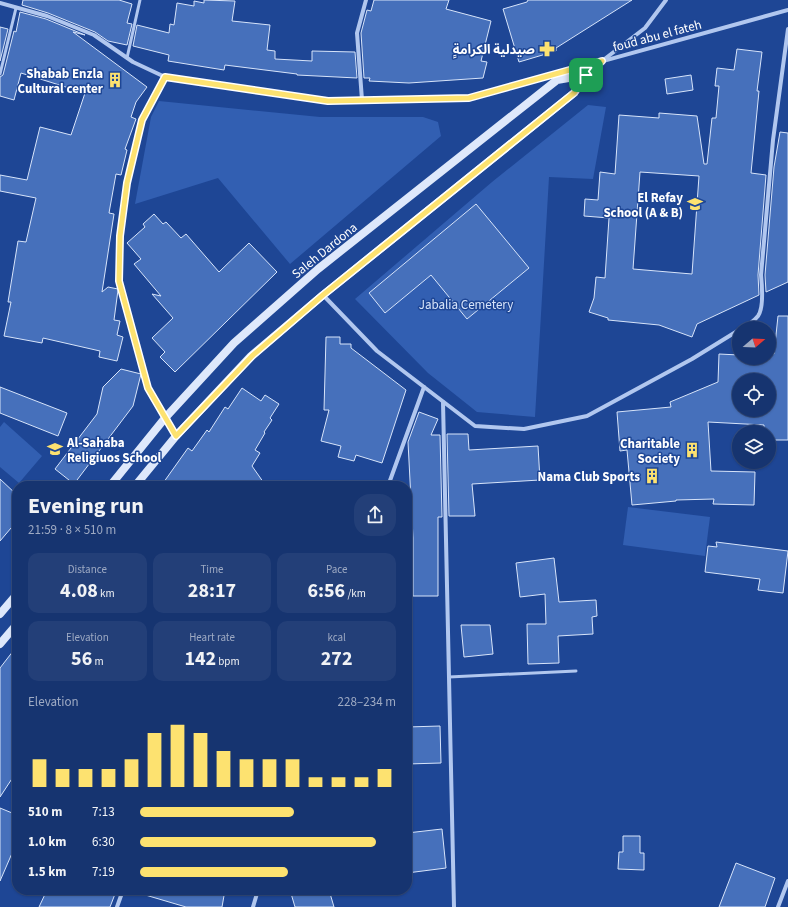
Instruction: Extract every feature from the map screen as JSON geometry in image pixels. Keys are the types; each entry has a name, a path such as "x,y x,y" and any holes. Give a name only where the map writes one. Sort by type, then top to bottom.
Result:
{"street":[{"path":"362,100 357,33 366,0"},
{"path":"139,481 176,436 252,356 323,295 574,93 586,75 645,28 666,0"},
{"name":"foud abu el fateh","path":"0,3 47,16 94,35 128,58 165,77 328,101 469,98 788,10"},
{"path":"752,321 759,316 761,309 761,275 773,140 788,29"},
{"name":"Saleh Dardona","path":"114,481 165,418 234,343 318,269 557,80 586,75"},
{"path":"323,295 377,351 475,426 524,428 587,416 692,359 732,334"},
{"path":"390,481 424,387"},
{"path":"443,402 454,907"},
{"path":"0,614 12,600"},
{"path":"0,644 12,630"},
{"path":"778,907 788,882"},
{"path":"118,907 122,895"},
{"path":"253,907 257,895"}],"lane":[{"path":"128,58 140,0"},
{"path":"0,74 16,8"},
{"path":"165,77 142,120 127,183 120,236 119,281 148,388 176,436"},
{"path":"449,677 576,670"}],"green space":[{"path":"159,101 320,117 423,117 438,122 441,136 290,264 218,178 135,204 151,117"},
{"name":"Jabalia Cemetery","path":"588,105 606,107 593,179 549,177 535,417 477,412 428,373 355,299 492,182"},
{"path":"4,422 42,456 21,481 17,481 0,467 0,427"},
{"path":"628,507 710,517 705,556 623,545"}],"building":[{"path":"23,0 119,0 132,4 127,23 132,24 127,45 108,41 95,32 48,13 22,5"},
{"path":"204,0 235,1 232,21 270,25 267,50 275,51 275,59 312,61 312,51 355,52 357,78 297,75 225,65 224,70 168,61 169,55 133,46 137,25 169,33 170,24 174,25 177,3 194,6 194,1 204,3"},
{"path":"374,0 449,0 446,9 491,21 481,61 487,62 483,78 409,83 369,81 370,78 364,78 361,33 367,10 371,11"},
{"path":"528,0 632,0 556,48 556,51 519,62 503,9 527,2"},
{"path":"20,12 46,19 85,35 73,32 147,87 136,102 131,117 136,119 125,149 127,150 121,175 116,174 109,213 114,214 102,292 108,287 118,289 114,320 120,321 117,335 123,337 117,361 99,357 100,351 43,338 42,343 4,336 11,302 8,302 18,241 26,242 36,198 0,191 0,175 27,180 40,127 71,135 85,93 21,73 14,100 0,96 0,77 3,75 14,31 16,32"},
{"path":"0,27 8,29 0,61"},
{"path":"737,49 762,52 757,91 759,91 751,173 766,175 758,275 759,295 697,324 692,337 659,325 608,320 608,318 589,312 594,298 596,277 605,278 609,218 584,216 585,199 598,200 600,172 615,174 619,115 659,118 659,113 697,116 704,164 707,164 712,118 716,118 719,86 715,86 717,68 734,70","holes":["640,172 699,176 692,274 633,269"]},
{"path":"691,75 693,90 667,94 665,79"},
{"path":"780,132 788,133 788,282 766,292 765,275 774,167"},
{"path":"476,204 529,268 467,319 431,275 385,313 369,293"},
{"path":"154,214 163,224 166,222 181,238 186,234 219,272 249,243 277,272 175,372 160,357 165,352 152,338 173,318 152,294 161,296 134,264 141,259 127,243 145,227 143,224"},
{"path":"778,316 788,316 788,440 776,440 776,425 708,422 711,471 755,472 754,505 713,504 714,499 676,500 632,505 627,450 620,451 617,412 671,407 670,402 718,382 719,354 732,355 732,365 776,365 776,335"},
{"path":"326,337 340,337 340,344 351,344 351,348 406,390 382,463 356,455 354,461 338,457 341,446 321,441 329,410 324,410"},
{"path":"121,369 141,374 133,406 76,481 70,481 55,469 97,414 103,387"},
{"path":"0,387 67,413 58,436 0,413"},
{"path":"242,388 261,401 265,395 279,404 270,418 272,420 255,450 260,453 252,466 262,481 165,481 188,448 192,451 207,430 209,432 225,407 228,409"},
{"path":"419,412 438,419 431,435 440,435 442,517 438,517 438,596 413,596 412,481 410,481 408,442"},
{"path":"447,434 468,434 469,450 538,446 540,480 472,484 475,516 449,516"},
{"path":"0,479 12,490 12,527 0,541"},
{"path":"716,542 788,551 783,593 758,590 760,579 705,572 708,546 717,547"},
{"path":"554,558 559,602 596,600 597,616 592,617 593,634 558,636 559,663 528,664 527,624 546,624 545,594 520,597 516,563"},
{"path":"461,625 490,625 493,654 464,657"},
{"path":"12,652 12,779 0,797 0,668"},
{"path":"440,726 441,763 412,764 412,727"},
{"path":"0,808 12,813 12,853 0,881"},
{"path":"442,829 446,868 412,872 412,832"},
{"path":"623,836 640,836 640,853 644,853 644,870 618,869 619,852 623,852"},
{"path":"736,863 775,878 765,907 719,907"},
{"path":"45,895 115,895 110,907 39,907"},
{"path":"145,895 224,895 222,907 186,907"},
{"path":"291,895 330,895 334,907 295,907"}],"place":[{"name":"ِِصيدلية الكرامة","path":"547,49"},
{"name":"Shabab Enzla Cultural center","path":"115,80"},
{"name":"El Refay School (A & B)","path":"695,204"},
{"name":"Al-Sahaba Religiuos School","path":"55,449"},
{"name":"Charitable Society","path":"692,450"},
{"name":"Nama Club Sports","path":"652,476"}],"route":[{"path":"602,61 586,75 574,93 278,333 226,381 176,436 148,388 119,281 120,236 127,183 142,120 165,77 328,101 469,98 602,61"}]}
